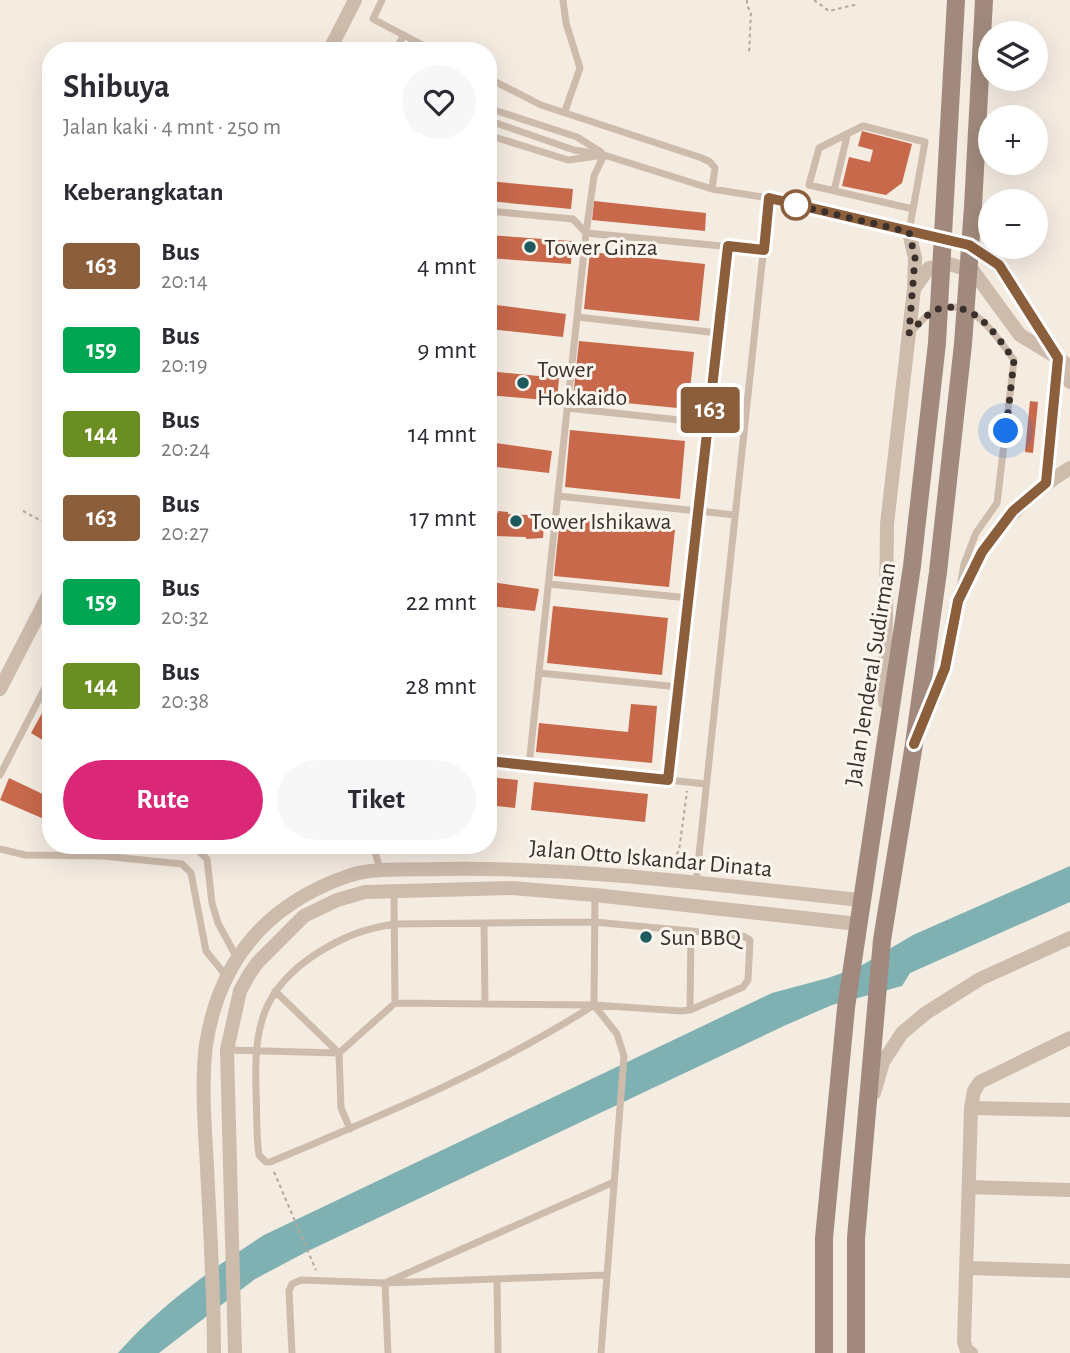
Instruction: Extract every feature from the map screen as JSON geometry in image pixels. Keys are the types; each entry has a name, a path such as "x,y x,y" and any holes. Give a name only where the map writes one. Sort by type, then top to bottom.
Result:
{"main road":[{"name":"Jalan Jenderal Sudirman","path":"856,1353 856,1238 882,940 914,744 938,572 963,344 984,0"},
{"name":"Jalan Jenderal Sudirman","path":"824,1353 824,1238 846,1007 912,566 937,343 956,8"}],"street":[{"path":"333,42 355,0"},
{"path":"885,740 887,524 914,289 915,258 909,232 969,245 999,265 1064,363 1070,382"},
{"path":"914,289 929,268 949,264 973,271 1020,335 1064,363"},
{"path":"914,744 945,668 958,601 982,552 1013,511 1046,483 1070,456"},
{"path":"1046,483 1070,468"},
{"path":"0,689 42,607"},
{"name":"Jalan Otto Iskandar Dinata","path":"214,1353 204,1123 206,1046 215,1009 237,958 252,937 282,908 319,887 352,874 503,868 567,871 861,900"},
{"name":"Jalan Otto Iskandar Dinata","path":"235,1353 227,1050 240,991 250,973 304,916 337,900 365,892 512,888 858,924"},
{"path":"837,922 840,898"},
{"path":"867,1117 883,1062 902,1033 926,1013 980,979 1070,938"},
{"path":"237,958 250,973"},
{"path":"227,977 240,991"},
{"path":"971,1353 967,1351 964,1342 971,1108 974,1091 980,1082 1070,1038"},
{"path":"971,1108 1070,1110"},
{"path":"969,1187 1070,1190"},
{"path":"967,1268 1070,1271"}],"lane":[{"path":"383,0 373,19 416,42"},
{"path":"563,0 566,23 580,68 565,111"},
{"path":"400,42 404,36"},
{"path":"497,83 541,105 710,162 715,168 712,188"},
{"path":"497,111 577,137 604,155"},
{"path":"497,123 574,150 604,155 712,188 769,198 909,232 925,142 863,126 819,148 809,185 913,209"},
{"path":"834,191 847,136"},
{"path":"497,138 568,160 604,155"},
{"path":"529,765 586,233 594,176 604,155"},
{"path":"695,884 769,198"},
{"path":"497,212 573,219 586,233 764,250"},
{"path":"668,780 728,246"},
{"path":"909,333 936,309 958,307 983,319 1014,360 997,503 976,533 964,564 958,601"},
{"path":"577,317 718,333"},
{"path":"1046,483 1064,363"},
{"path":"567,408 708,423"},
{"path":"558,496 735,515"},
{"path":"549,584 689,598"},
{"path":"539,673 679,687"},
{"path":"0,775 42,693"},
{"path":"497,762 706,784"},
{"path":"0,849 25,855 103,856 182,864 191,873 206,951 227,977"},
{"path":"202,854 207,859 212,903 218,923 237,958"},
{"path":"376,854 380,872"},
{"path":"394,891 395,1003"},
{"path":"595,895 594,1005 617,1034 624,1056 601,1353"},
{"path":"227,1050 255,1050 340,1053 395,1003 594,1005 690,1010 743,987 748,980 750,940 743,936 594,922 394,924 346,936 305,961 280,983 264,1013 255,1050 259,1155 266,1162 270,1162 350,1129 520,1050 594,1005"},
{"path":"484,924 485,1004"},
{"path":"690,1010 691,931"},
{"path":"275,991 340,1053 341,1108 350,1129"},
{"path":"385,1283 614,1182"},
{"path":"292,1353 289,1291 292,1284 301,1280 385,1283 607,1275"},
{"path":"497,1279 498,1353"},
{"path":"385,1283 387,1353"}],"path":[{"path":"747,0 751,12 749,54"},
{"path":"814,0 829,11 858,4"},
{"path":"23,511 42,521"},
{"path":"646,865 668,864 679,851 687,795 686,782"},
{"path":"270,1162 320,1280"}],"water":[{"path":"1070,866 1070,902 910,973 902,986 832,1005 786,1025 308,1251 255,1279 159,1353 118,1353 187,1289 264,1235 772,993 859,967 913,935"}],"building":[{"path":"862,131 912,144 902,183 886,195 842,186 849,157 870,162 873,150 858,146"},
{"path":"497,182 573,189 571,209 497,202"},
{"path":"594,201 706,213 705,231 592,220"},
{"name":"Tower Ginza","path":"497,236 572,241 571,264 497,259"},
{"path":"590,252 705,264 699,321 584,309"},
{"name":"Tower Ginza","path":"497,305 566,314 563,337 497,330"},
{"path":"579,341 694,352 688,409 573,398"},
{"name":"Tower Hokkaido","path":"497,372 559,378 557,401 497,396"},
{"path":"1030,401 1038,402 1033,453 1025,452"},
{"path":"570,430 685,441 680,499 565,487"},
{"name":"Tower Hokkaido","path":"497,443 552,451 549,473 497,467"},
{"name":"Tower Ishikawa","path":"498,513 545,516 543,538 497,536"},
{"path":"560,518 675,530 669,587 554,576"},
{"name":"Tower Ishikawa","path":"497,583 539,589 535,611 497,607"},
{"path":"553,606 668,618 662,675 547,663"},
{"path":"631,704 657,706 652,763 536,752 539,723 628,732"},
{"path":"42,713 42,740 31,733"},
{"path":"9,778 42,794 42,818 0,800"},
{"path":"497,778 518,780 515,808 497,806"},
{"path":"534,782 648,794 645,822 531,810"}],"bus line":[{"name":"163","path":"497,762 668,780 728,246 764,250 769,198 969,245 999,265 1058,358 1046,483 1013,511 982,552 958,601 945,668 914,744"}],"place":[{"name":"Tower Ginza","path":"530,247"},
{"name":"Tower Hokkaido","path":"523,383"},
{"name":"Tower Ishikawa","path":"516,521"},
{"name":"Sun BBQ","path":"646,937"}],"route":[{"path":"796,205 792,204 909,232 915,258 909,333 936,309 958,307 983,319 1014,360 1006,431"}]}
